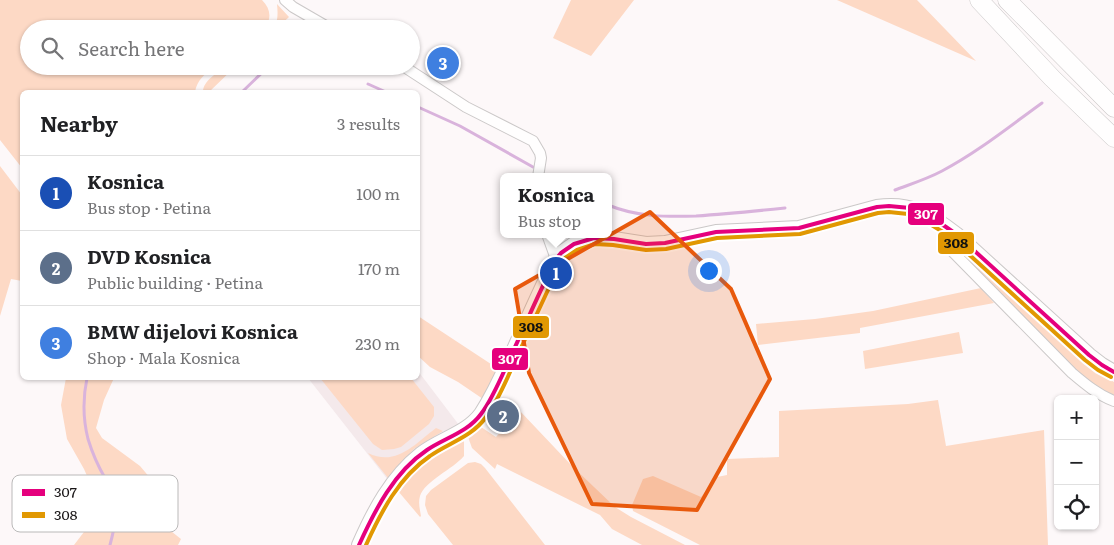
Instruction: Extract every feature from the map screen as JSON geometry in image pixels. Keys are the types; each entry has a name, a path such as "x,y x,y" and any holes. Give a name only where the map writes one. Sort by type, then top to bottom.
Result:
{"highway":[{"path":"979,0 1052,78 1114,138"},
{"path":"1007,0 1114,108"}],"street":[{"path":"286,0 293,7 315,20"},
{"path":"417,75 466,106 533,141 541,158 539,173"},
{"path":"359,545 380,502 409,465 422,453 459,433 480,415 500,379 561,252 574,244 594,238 646,244 665,243 716,232 799,228 890,205 909,207 946,226 967,242 1089,355 1114,372"},
{"path":"946,226 942,236 944,242 952,251 1072,374 1114,401"},
{"path":"548,238 556,259"}],"highlighted area":[{"path":"650,212 731,289 770,379 697,510 592,504 529,373 515,289"}],"shaded area":[{"path":"0,0 262,0 269,10 268,20 20,20 20,75 205,75 196,90 20,90 20,165 0,140"},
{"path":"571,0 634,0 591,56 553,38"},
{"path":"837,0 917,0 976,61"},
{"path":"277,4 289,17 286,20 276,20"},
{"path":"214,75 227,75 211,90 204,90"},
{"path":"0,166 20,192 20,281 11,279 0,316"},
{"path":"950,240 1075,355 1098,373 1114,382 1114,395 1098,388 1075,370 951,244"},
{"path":"981,288 994,303 860,328 860,333 758,345 756,324 815,319 873,311"},
{"path":"420,317 500,370 483,399 458,382 430,367 420,358"},
{"path":"959,332 963,353 865,369 863,351"},
{"path":"420,374 459,425 416,449 388,480 310,380 420,380"},
{"path":"66,380 113,380 104,400 96,428 102,438 140,466 148,475 87,475 67,439 61,405"},
{"path":"322,380 413,380 434,407 434,416 429,424 401,447 382,450 373,444"},
{"path":"938,400 946,446 1044,430 1048,545 700,545 633,511 632,505 643,479 653,476 701,497 717,477 727,475 727,459 779,457 779,411 908,404"},
{"path":"519,410 573,467 615,507 685,545 642,545 612,529 600,515 497,464 495,469 472,448 468,437 481,427 496,437"},
{"path":"436,428 443,431 414,449 388,478 368,453 378,457 387,457 405,452"},
{"path":"464,441 464,456 427,485 420,496 420,517 398,491 421,464"},
{"path":"475,462 485,468 545,545 453,545 428,514 425,505 426,496 431,490 468,463"},
{"path":"84,532 172,532 181,539 178,545 74,545"}],"waterway":[{"path":"244,90 260,75"},
{"path":"368,84 382,90"},
{"path":"895,190 955,164 1042,103"},
{"path":"420,108 460,126 533,167"},
{"path":"612,206 641,214 674,216 696,216 785,208"},
{"path":"87,380 84,408 85,424 93,454 103,475"},
{"path":"110,545 113,532"}],"transit line":[{"name":"307","path":"359,545 379,505 395,480 405,469 427,450 470,426 481,414 496,388 556,259 574,244 594,238 646,244 665,243 716,232 799,228 877,207 910,208 928,215 956,234 1089,355 1114,372"},
{"name":"308","path":"366,545 392,496 409,474 437,451 474,430 486,417 501,391 561,262 577,250 595,244 646,250 666,249 717,238 800,234 878,213 908,214 925,221 952,239 1085,360 1111,377"}],"place":[{"name":"BMW dijelovi Kosnica","path":"443,63"},
{"name":"Kosnica","path":"556,273"},
{"name":"DVD Kosnica","path":"503,416"}]}
